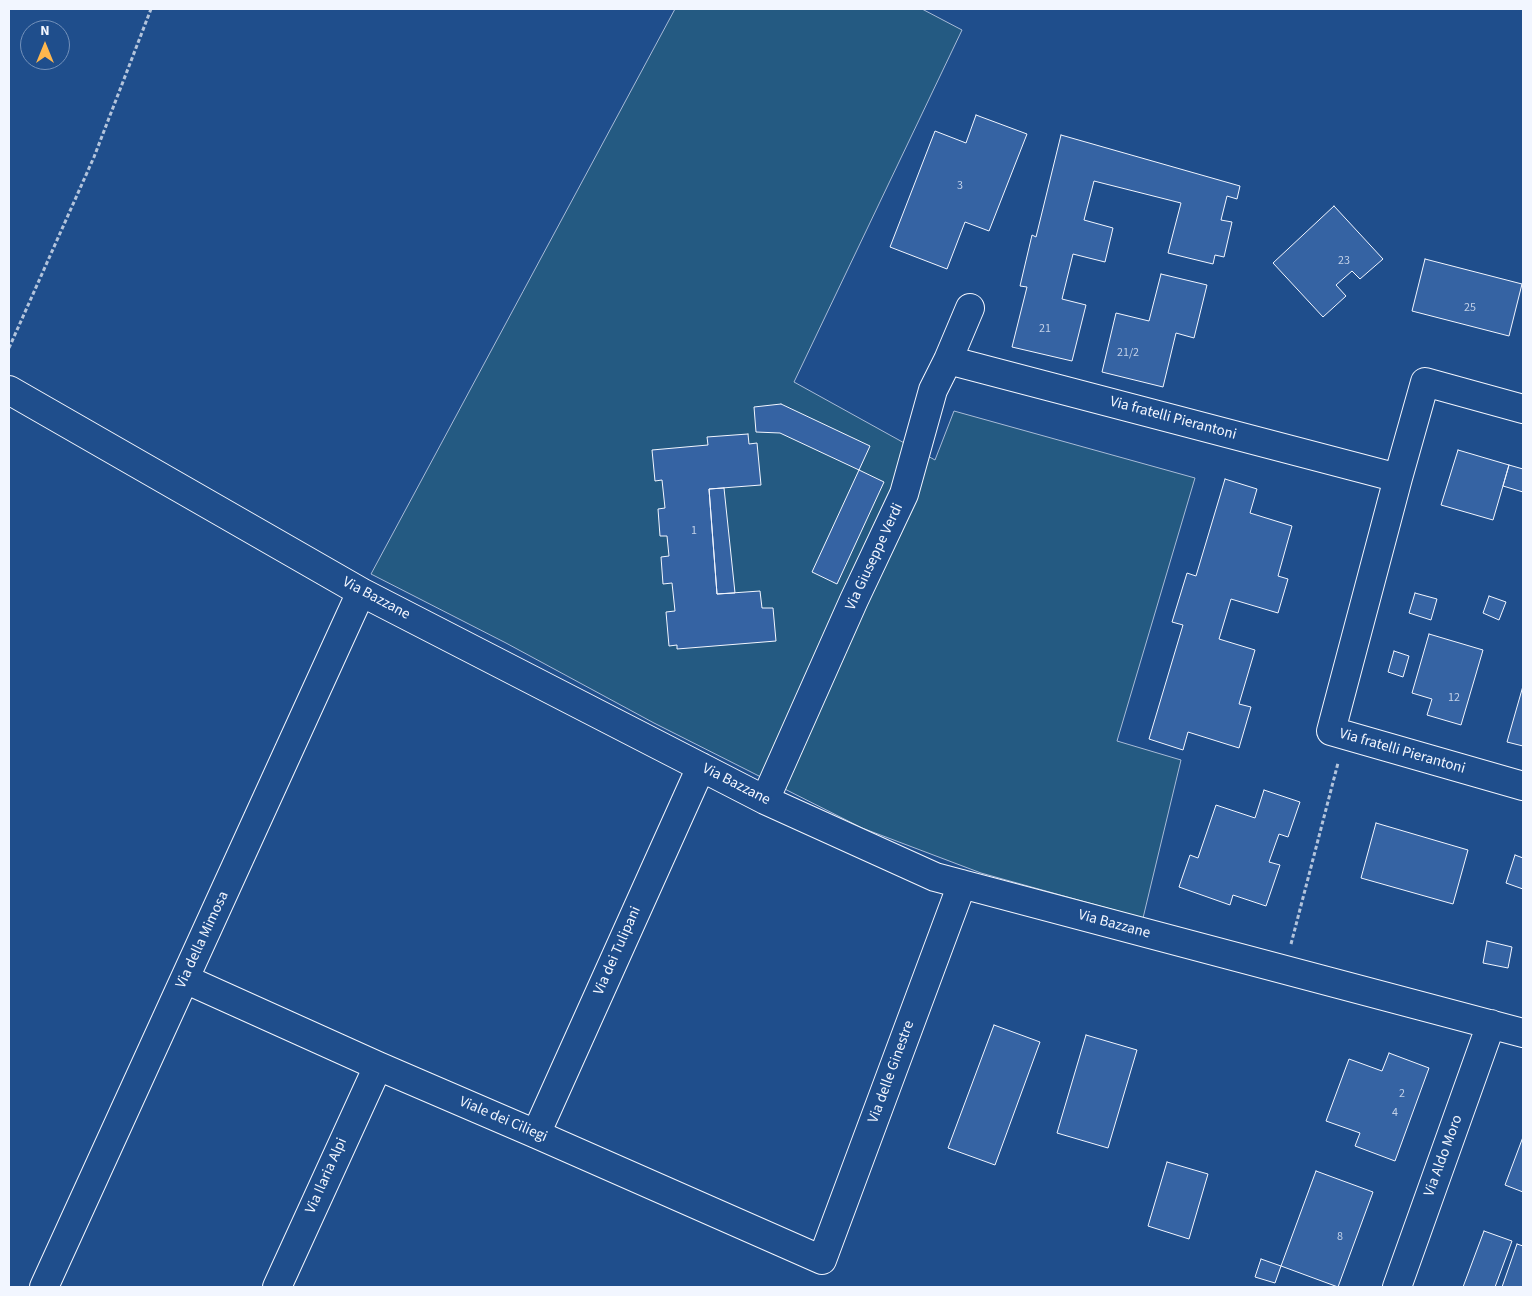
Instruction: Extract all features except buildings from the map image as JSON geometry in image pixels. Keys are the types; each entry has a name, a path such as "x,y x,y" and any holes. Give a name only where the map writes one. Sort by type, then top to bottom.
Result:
{"street":[{"name":"Via Giuseppe Verdi","path":"765,800 865,576 904,494 933,390 970,308"},
{"name":"Via fratelli Pierantoni","path":"948,360 1398,478"},
{"name":"Via fratelli Pierantoni","path":"1523,409 1426,382 1398,478 1332,731 1523,786"},
{"name":"Via Bazzane","path":"9,390 361,592 765,800 935,877 1523,1033"},
{"name":"Via della Mimosa","path":"44,1287 361,592"},
{"name":"Via dei Tulipani","path":"536,1134 701,768"},
{"name":"Via delle Ginestre","path":"822,1260 962,884"},
{"name":"Viale dei Ciliegi","path":"185,979 378,1066 822,1260"},
{"name":"Via Aldo Moro","path":"1397,1287 1491,1024"},
{"name":"Via Ilaria Alpi","path":"277,1287 378,1066"}],"path":[{"path":"9,348 94,157 151,9"},
{"path":"1291,944 1346,736"}],"shaded area":[{"path":"675,9 922,9 962,30 794,382 935,460 954,411 1195,478 1117,741 1181,760 1143,918 981,873 862,828 654,723 506,643 371,574"}]}
